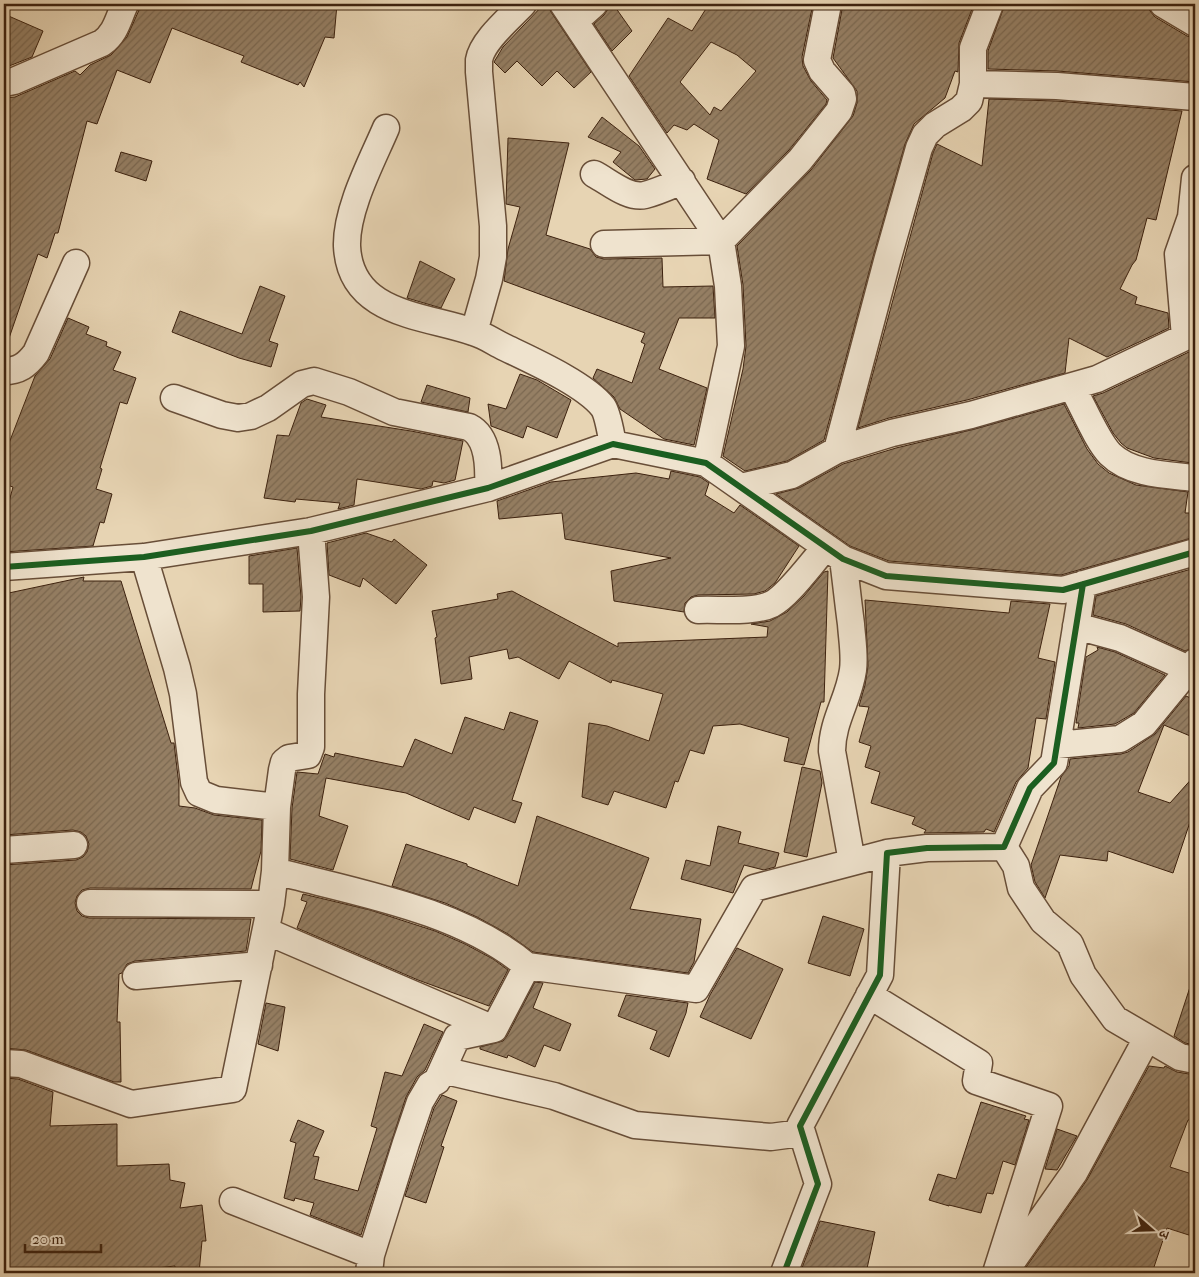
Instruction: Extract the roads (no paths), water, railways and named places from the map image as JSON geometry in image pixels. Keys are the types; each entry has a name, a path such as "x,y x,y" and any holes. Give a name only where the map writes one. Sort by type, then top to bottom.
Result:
{"street":[{"path":"4,83 14,81 102,43 116,29 125,4"},
{"path":"474,332 489,279 493,257 493,226 479,60 489,41 523,4"},
{"path":"594,4 569,12 721,241 728,286 732,346 706,462"},
{"path":"604,244 721,241 800,160 839,111 842,100 842,94 822,71 817,60 828,4"},
{"path":"838,450 889,252 919,148 925,135 935,125 961,109 969,101 973,84 973,48 990,4"},
{"path":"1163,4 1195,23"},
{"path":"973,84 1057,86 1195,96"},
{"path":"386,128 365,177 348,228 349,264 354,276 364,289 376,299 400,312 474,332 535,362 582,389 604,408 613,444"},
{"path":"594,174 635,195 644,195 682,181"},
{"path":"741,487 792,475 838,450 892,433 971,415 1098,379 1190,338 1178,254 1191,217 1195,178"},
{"path":"4,370 22,367 30,362 36,353 76,264"},
{"path":"174,398 222,415 238,418 251,416 268,408 302,384 314,381 321,382 394,412 469,427 477,431 482,439 489,467 488,488"},
{"path":"1072,387 1110,454 1121,462 1138,469 1195,478"},
{"path":"4,567 144,557 311,531 488,488 613,444 706,462 834,553 886,576 1063,590 1195,552"},
{"path":"4,1063 21,1064 131,1104 233,1089 271,904 275,872 277,807 284,762 289,758 308,755 311,747 311,694 316,597 311,531"},
{"path":"698,610 751,609 772,604 834,553"},
{"path":"834,553 854,653 853,670 849,686 834,728 832,751 852,862"},
{"path":"144,557 177,668 183,694 194,782 199,793 216,800 246,805 277,807"},
{"path":"1004,847 1030,788 1054,763 1083,584"},
{"path":"1057,746 1120,739 1144,724 1192,665 1120,638 1076,626"},
{"path":"4,850 74,845"},
{"path":"275,872 434,914 510,951 527,966 696,989 754,888 887,853 927,848 1004,847"},
{"path":"1004,847 1016,866 1021,888 1043,921 1070,944 1083,974 1115,1019 1180,1057 1195,1060"},
{"path":"784,1273 818,1184 800,1126 880,975 887,853"},
{"path":"90,903 271,904"},
{"path":"266,931 494,1030"},
{"path":"136,976 259,965"},
{"path":"494,1030 527,966"},
{"path":"869,995 979,1063 976,1081 1049,1106 996,1273"},
{"path":"233,1201 370,1264 420,1102 430,1085 437,1081 457,1037 494,1030"},
{"path":"1004,1273 1074,1173 1147,1038"},
{"path":"442,1070 554,1096 635,1125 771,1137 802,1133"}]}
